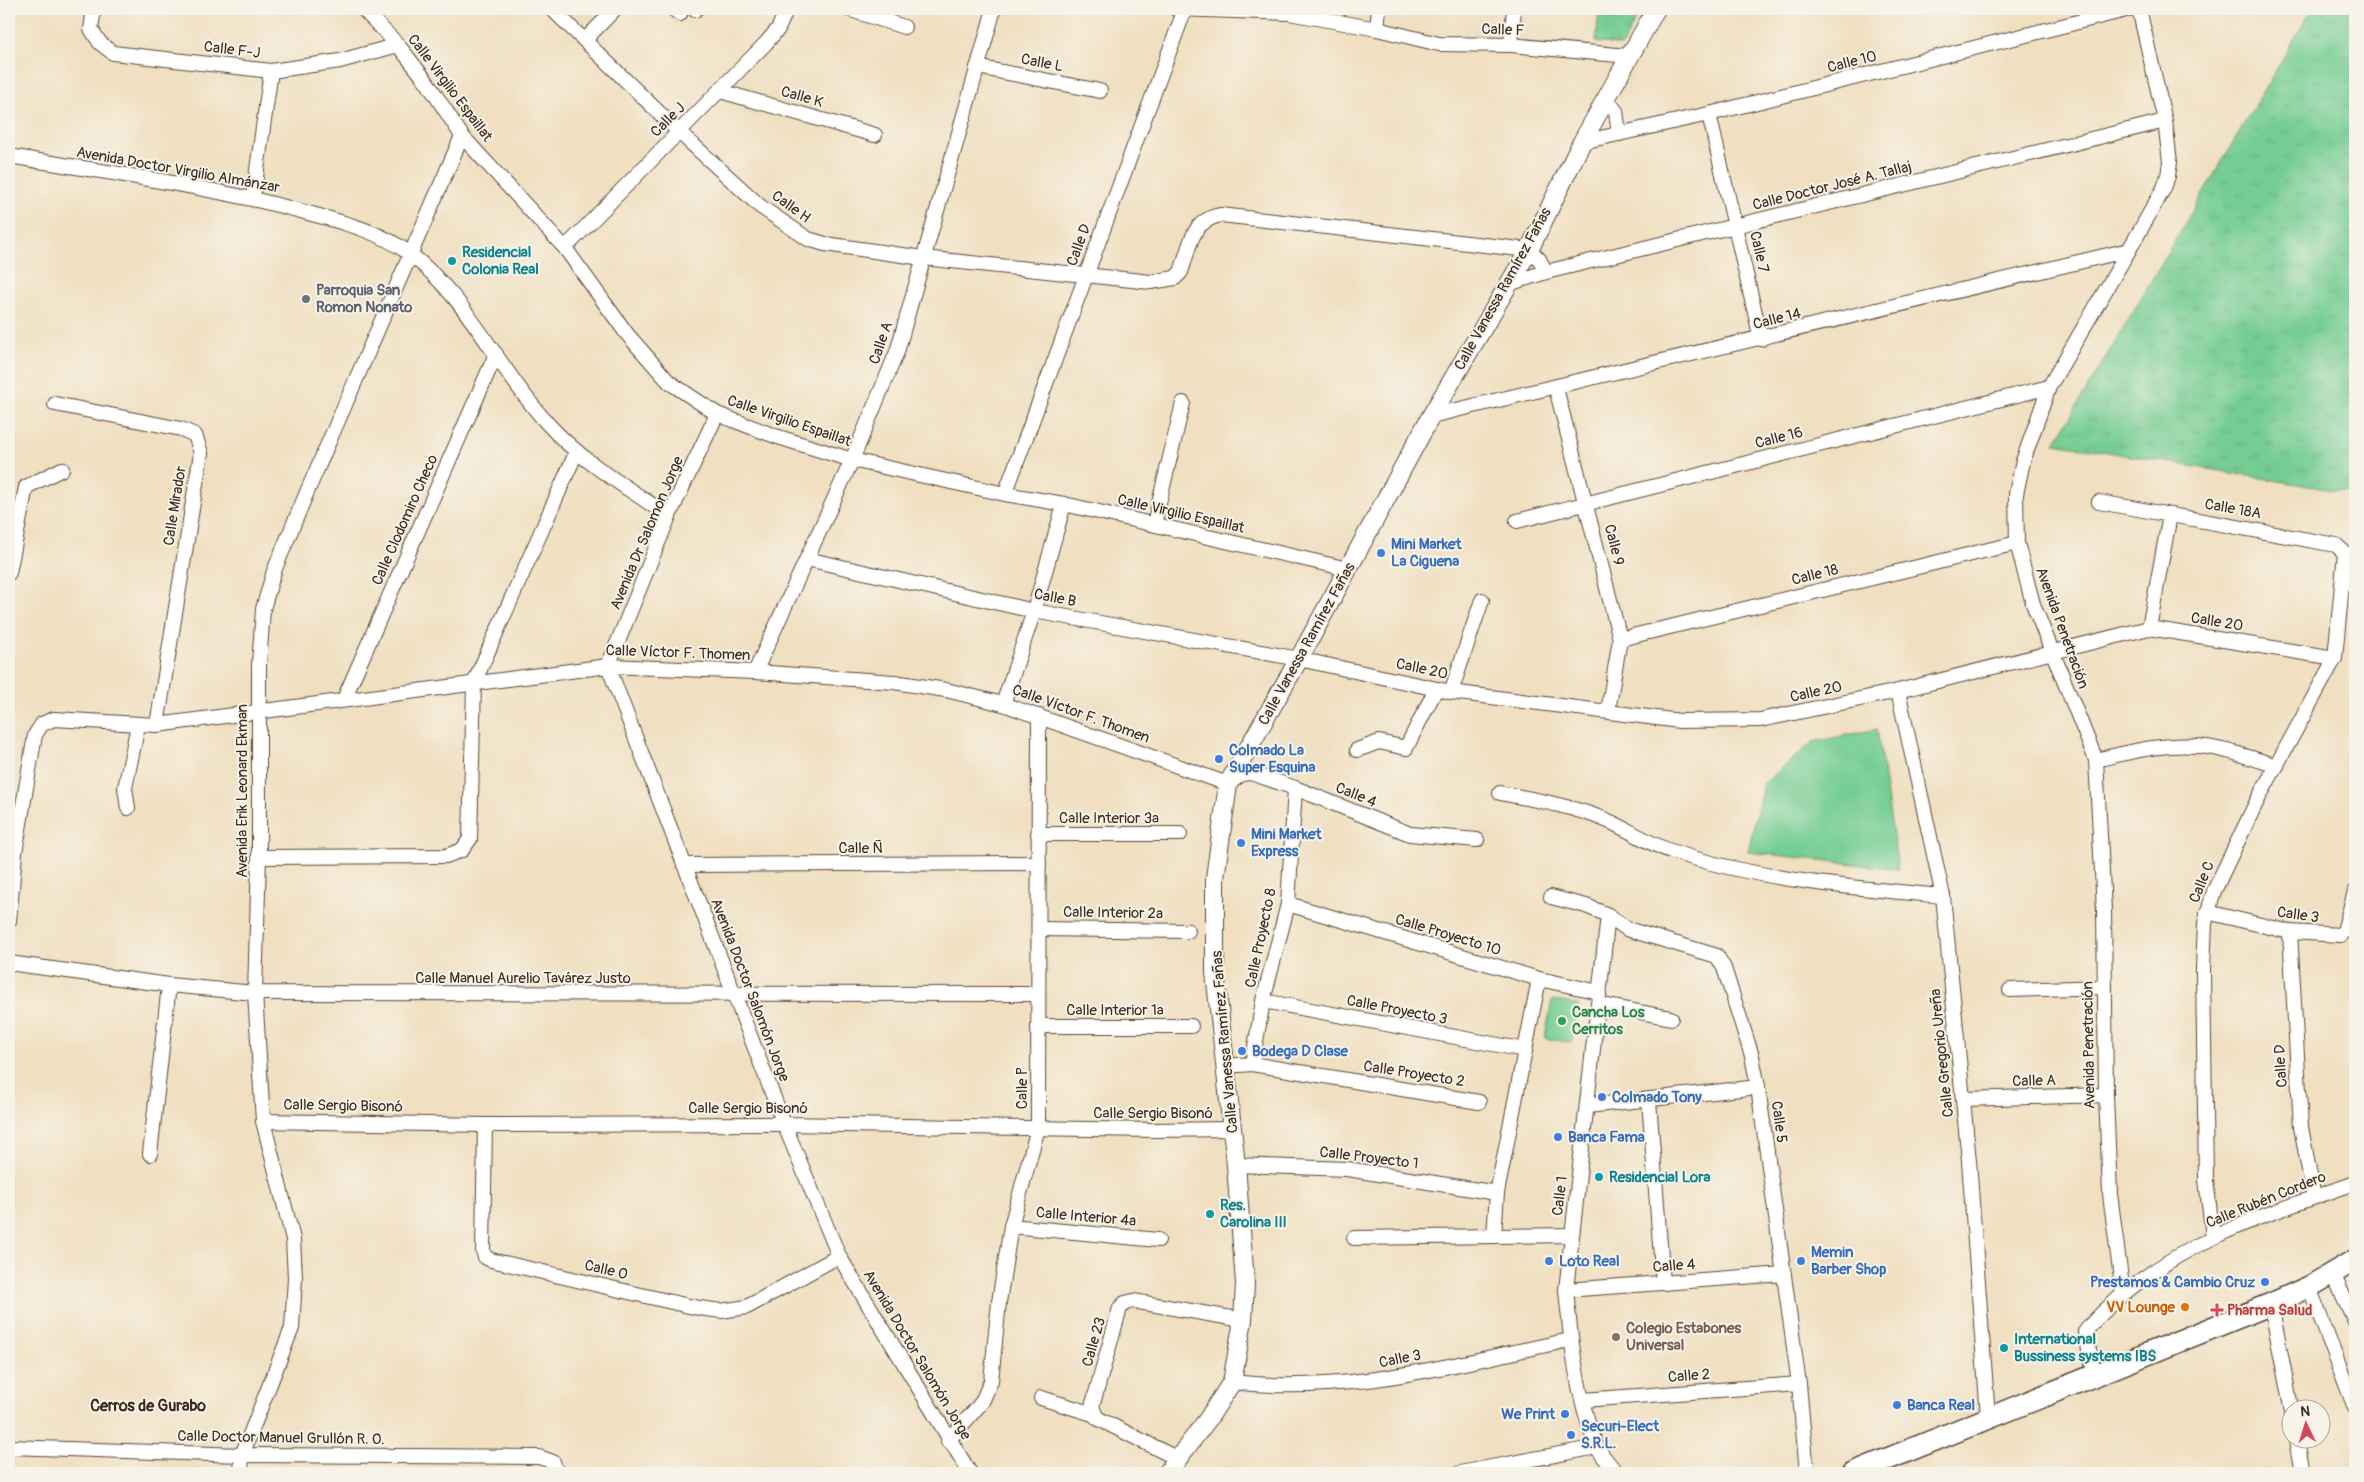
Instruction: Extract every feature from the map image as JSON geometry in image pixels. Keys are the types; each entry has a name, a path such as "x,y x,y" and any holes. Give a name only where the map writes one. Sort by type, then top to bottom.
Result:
{"main road":[{"path":"1853,1473 2271,1304 2309,1287 2355,1260"}],"street":[{"name":"Calle F-J","path":"94,9 91,29 100,43 113,53 271,71 340,61 398,45"},
{"name":"Calle Virgilio Espaillat","path":"363,9 398,45 426,82 462,136 565,248 627,334 669,382 717,414 775,436 852,460 1006,494 1064,504 1348,569"},
{"name":"Calle H","path":"552,9 679,132 761,206 808,239 825,244 923,258 1151,282 1175,278 1181,272 1200,225 1207,218 1222,215 1529,250"},
{"path":"585,40 615,9"},
{"name":"Calle J","path":"565,248 766,43 778,29 787,9"},
{"path":"848,9 904,27"},
{"name":"Calle A","path":"755,672 852,460 897,352 994,9"},
{"name":"Calle F","path":"1182,9 1289,13 1377,29 1438,44 1511,45 1628,56"},
{"name":"Calle D","path":"1006,494 1182,9"},
{"path":"1377,29 1378,9"},
{"path":"1511,45 1514,9"},
{"name":"Calle Vanessa Ramírez Fañas","path":"1167,1473 1232,1382 1243,1320 1245,1283 1236,1165 1215,972 1215,878 1228,784 1299,659 1431,416 1529,250 1582,142 1628,56 1656,9"},
{"name":"Calle 10","path":"1582,142 1709,114 2130,9"},
{"name":"Avenida Penetración","path":"2123,1294 2110,1194 2106,1096 2104,910 2096,760 2032,604 2017,543 2016,494 2022,461 2049,387 2164,188 2168,176 2170,162 2165,121 2139,9"},
{"name":"Calle L","path":"977,67 1100,91"},
{"path":"253,198 271,71"},
{"name":"Calle K","path":"720,91 875,135"},
{"path":"1606,99 1616,111 1619,134"},
{"name":"Calle 7","path":"1709,114 1761,339"},
{"name":"Calle Doctor José A. Tallaj","path":"1508,284 1546,272 2165,121"},
{"name":"Avenida Erik Leonard Ekman","path":"242,1473 242,1455 292,1328 295,1278 294,1239 263,1121 254,993 259,857 259,712 262,618 274,571 462,136"},
{"name":"Avenida Doctor Virgilio Almánzar","path":"9,156 253,198 336,220 385,239 410,254 457,300 545,421 576,453 669,516"},
{"path":"1529,250 1538,259 1546,272"},
{"name":"Calle 14","path":"1431,416 1556,388 2129,250"},
{"name":"Calle Clodomiro Checo","path":"344,699 496,354"},
{"name":"Calle 16","path":"1517,521 2049,387"},
{"name":"Calle 9","path":"1556,388 1620,639 1608,711"},
{"path":"1154,524 1184,403"},
{"name":"Calle Mirador","path":"55,404 182,429 195,435 201,453 157,725"},
{"name":"Avenida Dr Salomon Jorge","path":"608,666 669,516 717,414"},
{"path":"259,857 446,856 462,850 470,840 474,683 576,453"},
{"path":"9,573 26,487 62,470"},
{"name":"Calle 18A","path":"2098,502 2336,545 2345,554 2344,566"},
{"path":"1003,704 1034,610 1064,504"},
{"path":"2149,628 2170,515"},
{"name":"Calle 18","path":"1620,639 2017,543"},
{"name":"Calle B","path":"807,559 1034,610 1299,659"},
{"name":"Calle C","path":"2213,1237 2206,1180 2203,970 2207,912 2214,891 2257,801 2336,658 2344,566"},
{"path":"1451,692 1482,600"},
{"name":"Calle 20","path":"1299,659 1451,692 1680,721 1760,720 1898,691 2052,654 2149,628 2336,658"},
{"name":"Calle Víctor F. Thomen","path":"12,853 35,735 42,724 54,719 157,725 344,699 608,666 755,672 920,684 1003,704 1040,716 1228,784"},
{"name":"Avenida Doctor Salomón Jorge","path":"608,666 784,1124 839,1256 948,1440 970,1473"},
{"path":"1357,750 1380,742 1406,748 1436,689"},
{"name":"Calle Gregorio Ureña","path":"1898,691 1943,896 1963,1098 1988,1417"},
{"name":"Calle P","path":"948,1440 982,1402 991,1381 999,1302 1011,1226 1038,1128 1040,716"},
{"path":"128,808 125,788 138,725"},
{"path":"2096,760 2137,750 2165,746 2194,746 2218,749 2278,766"},
{"name":"Calle 4","path":"1228,784 1242,774 1251,773 1295,788 1410,834 1477,840"},
{"name":"Calle Proyecto 8","path":"1252,1064 1263,1001 1288,904 1295,788"},
{"path":"1500,793 1572,808 1607,820 1670,851 1746,872 1943,896"},
{"name":"Calle Interior 3a","path":"1038,834 1180,834"},
{"path":"9,921 12,853"},
{"name":"Calle Ñ","path":"684,865 1038,863"},
{"name":"Calle 3","path":"2207,912 2290,932 2340,934 2344,931 2355,892"},
{"name":"Calle 5","path":"1551,898 1586,906 1608,915 1627,929 1717,956 1724,968 1752,1056 1758,1087 1798,1384 1807,1473"},
{"name":"Calle Proyecto 10","path":"1288,904 1671,1018"},
{"name":"Calle 1","path":"1608,915 1566,1290 1570,1340 1583,1400 1597,1447 1617,1473"},
{"name":"Calle Interior 2a","path":"1039,929 1188,931"},
{"name":"Calle D","path":"2290,932 2301,1127 2314,1197"},
{"name":"Calle Manuel Aurelio Tavárez Justo","path":"9,963 169,985 254,993 1038,994"},
{"path":"1494,1236 1497,1193 1538,979"},
{"path":"150,1154 169,985"},
{"path":"2010,990 2105,987"},
{"name":"Calle Proyecto 3","path":"1263,1001 1525,1050"},
{"name":"Calle Interior 1a","path":"1038,1026 1191,1026"},
{"name":"Calle Proyecto 2","path":"1226,1066 1252,1064 1479,1102"},
{"path":"1588,1106 1758,1087"},
{"name":"Calle A","path":"1963,1098 2106,1096"},
{"path":"1649,1100 1663,1283"},
{"name":"Calle Sergio Bisonó","path":"263,1121 485,1125 784,1124 1233,1129"},
{"name":"Calle O","path":"485,1125 482,1251 485,1257 491,1260 693,1307 721,1311 747,1307 839,1256"},
{"name":"Calle Proyecto 1","path":"1236,1165 1347,1169 1497,1193"},
{"name":"Calle Rubén Cordero","path":"2095,1376 2085,1332 2123,1294 2163,1265 2213,1237 2248,1222 2355,1183"},
{"name":"Calle Interior 4a","path":"1011,1226 1158,1240"},
{"path":"1354,1238 1571,1235"},
{"name":"Calle 4","path":"1566,1290 1784,1274"},
{"path":"2333,1274 2355,1321"},
{"path":"2309,1287 2355,1408"},
{"name":"Calle 23","path":"1093,1414 1092,1407 1120,1308 1125,1303 1133,1301 1243,1320"},
{"path":"2271,1304 2290,1400"},
{"name":"Calle 3","path":"1232,1382 1270,1387 1325,1385 1383,1379 1570,1340"},
{"name":"Calle 2","path":"1583,1400 1798,1384"},
{"path":"1041,1398 1093,1414 1097,1418 1178,1459"},
{"name":"Calle Doctor Manuel Grullón R. O.","path":"9,1447 242,1455 539,1457 555,1467"},
{"path":"1460,1473 1597,1447"},
{"path":"2299,1450 2303,1473"}],"green space":[{"path":"1599,9 1641,9 1622,46 1596,42"},
{"path":"2312,9 2355,9 2355,494 2055,443"},
{"path":"1877,729 1898,869 1748,852 1763,784 1813,742"},
{"name":"Cancha Los Cerritos","path":"1552,1000 1579,1005 1572,1043 1545,1038"}],"place":[{"name":"Residencial Colonia Real","path":"452,261"},
{"name":"Parroquia San Romon Nonato","path":"306,299"},
{"name":"Mini Market La Ciguena","path":"1381,553"},
{"name":"Colmado La Super Esquina","path":"1219,759"},
{"name":"Mini Market Express","path":"1241,843"},
{"name":"Cancha Los Cerritos","path":"1562,1021"},
{"name":"Bodega D Clase","path":"1242,1051"},
{"name":"Colmado Tony","path":"1602,1097"},
{"name":"Banca Fama","path":"1558,1137"},
{"name":"Residencial Lora","path":"1599,1177"},
{"name":"Res. Carolina III","path":"1210,1214"},
{"name":"Loto Real","path":"1549,1261"},
{"name":"Memin Barber Shop","path":"1801,1261"},
{"name":"Prestamos & Cambio Cruz","path":"2265,1282"},
{"name":"VV Lounge","path":"2185,1307"},
{"name":"Pharma Salud","path":"2217,1310"},
{"name":"Colegio Estabones Universal","path":"1616,1337"},
{"name":"International Bussiness systems IBS","path":"2004,1348"},
{"name":"Banca Real","path":"1897,1405"},
{"name":"We Print","path":"1565,1414"},
{"name":"Securi-Elect S.R.L.","path":"1571,1435"}],"district":[{"name":"Cerros de Gurabo","path":"148,1406"}]}
